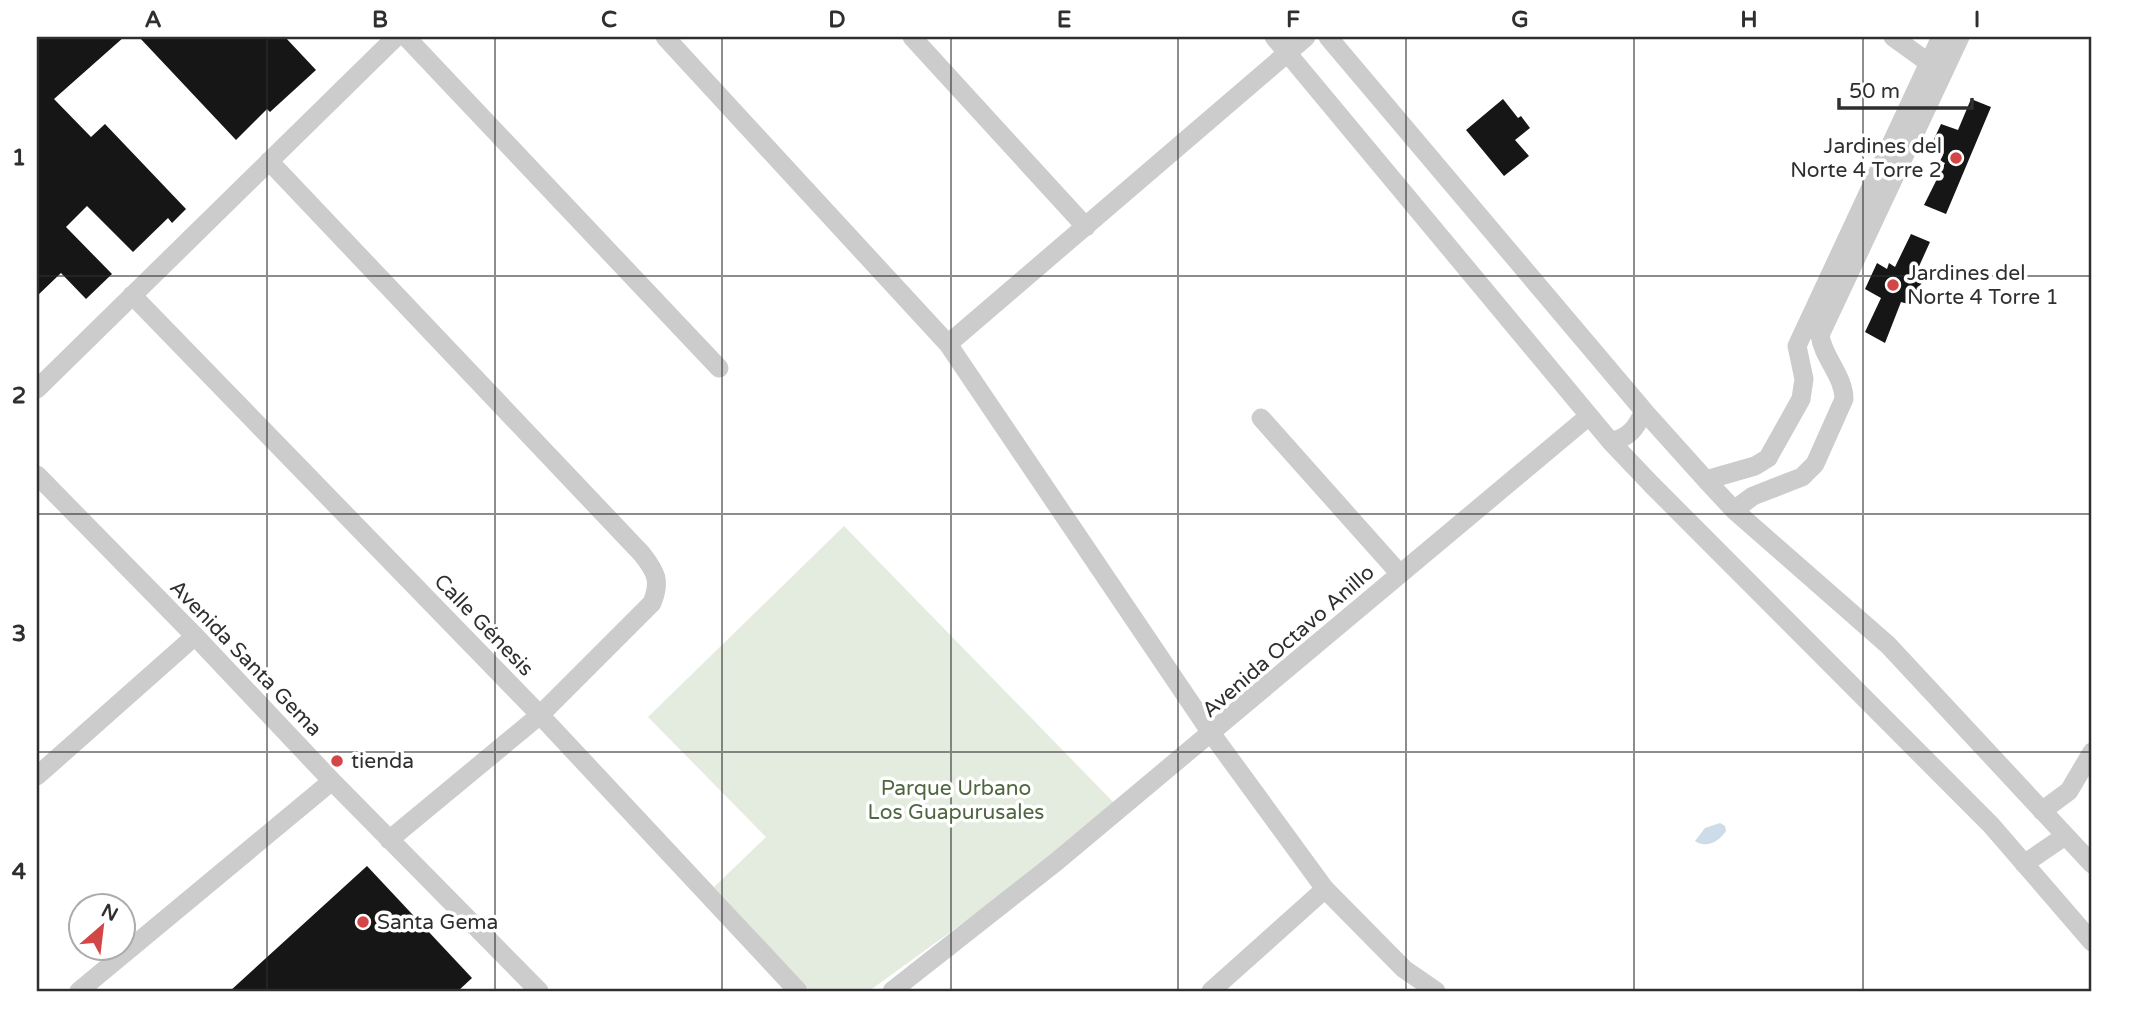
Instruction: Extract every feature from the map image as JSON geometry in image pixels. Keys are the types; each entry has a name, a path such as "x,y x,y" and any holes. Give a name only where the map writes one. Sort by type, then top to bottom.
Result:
{"street":[{"path":"37,388 396,37"},
{"path":"407,37 719,368"},
{"path":"665,37 948,344 1211,733 1056,862 892,991"},
{"path":"912,37 1086,226"},
{"path":"1274,37 1611,442 1991,825 2092,942"},
{"path":"948,344 1306,37"},
{"path":"1328,37 1644,411 1706,480 1734,510 1888,645 2092,864"},
{"path":"1893,37 1929,63"},
{"path":"1706,480 1755,466 1768,458 1801,399 1804,379 1797,346 1941,37"},
{"path":"1734,510 1753,496 1802,477 1815,464 1844,399 1844,388 1821,344 1820,335 1960,37"},
{"path":"269,161 642,554 654,570 658,589 652,604 540,715 389,840"},
{"name":"Calle Génesis","path":"132,295 540,715 798,991"},
{"path":"1611,442 1629,434 1644,411"},
{"name":"Avenida Octavo Anillo","path":"1436,991 1404,969 1325,889 1211,733 1588,416"},
{"path":"1261,418 1400,574"},
{"name":"Avenida Santa Gema","path":"37,475 389,840 539,991"},
{"path":"37,776 195,636"},
{"path":"2042,811 2069,791 2092,752"},
{"path":"79,991 332,781"},
{"path":"2024,864 2065,836"},
{"path":"1211,991 1325,889"}],"green space":[{"name":"Parque Urbano Los Guapurusales","path":"844,526 1120,809 869,991 810,991 714,887 766,837 648,717"}],"water":[{"path":"1720,823 1725,826 1726,831 1716,841 1704,844 1695,841 1705,828"}],"building":[{"path":"41,37 124,37 54,99 91,137 105,124 186,209 172,223 168,218 133,252 87,206 66,227 112,274 86,299 61,273 37,296 37,42"},
{"path":"139,37 285,37 316,70 270,112 267,109 236,140"},
{"path":"1503,99 1530,128 1515,140 1529,156 1504,176 1466,130"},
{"name":"Jardines del Norte 4 Torre 2","path":"1971,99 1991,107 1946,214 1924,205 1945,163 1940,161 1943,155 1930,148 1941,124 1958,130"},
{"name":"Jardines del Norte 4 Torre 1","path":"1911,234 1930,242 1916,273 1923,281 1908,304 1901,302 1885,343 1865,332 1881,298 1865,289 1877,263 1887,269 1889,263 1895,267"},
{"name":"Santa Gema","path":"367,866 472,978 458,991 230,991"}],"place":[{"name":"Jardines del Norte 4 Torre 2","path":"1956,158"},
{"name":"Jardines del Norte 4 Torre 1","path":"1893,285"},
{"name":"tienda","path":"337,761"},
{"name":"Santa Gema","path":"363,922"}]}
